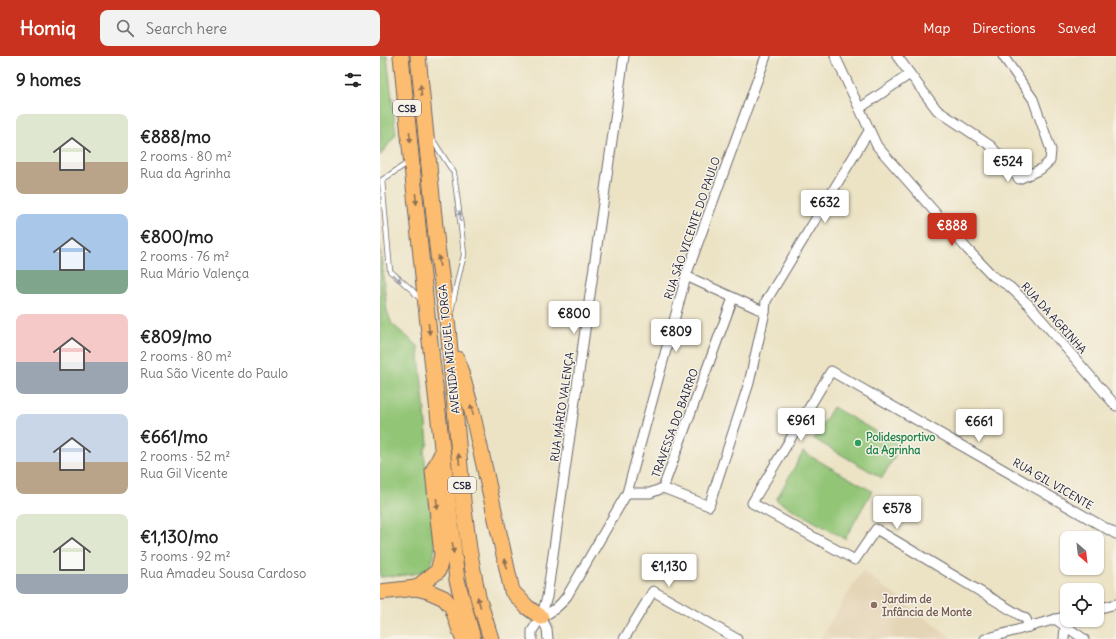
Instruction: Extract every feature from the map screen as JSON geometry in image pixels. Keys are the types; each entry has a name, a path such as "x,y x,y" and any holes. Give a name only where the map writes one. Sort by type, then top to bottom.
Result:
{"highway":[{"name":"AVENIDA MIGUEL TORGA","path":"401,56 426,306 457,580 473,639"},
{"name":"AVENIDA MIGUEL TORGA","path":"418,56 436,238 448,328 463,501 469,549 478,597 490,639"},
{"path":"448,328 471,407 512,591 526,607 541,617"},
{"path":"416,588 438,571 442,555 433,470 442,453"},
{"path":"380,592 416,588 428,591 444,598 452,607 463,639"}],"street":[{"name":"RUA MÁRIO VALENÇA","path":"532,639 532,630 541,617 547,597 624,56"},
{"name":"RUA SÃO VICENTE DO PAULO","path":"541,617 560,606 567,596 627,493 686,276 766,56"},
{"name":"RUA DA AGRINHA","path":"835,56 877,146 968,250 993,276 1010,287 1028,304 1116,406"},
{"path":"897,56 937,110 991,146 1019,179 1041,169 1050,162 1051,150 1033,99 1003,56"},
{"path":"860,108 910,74"},
{"path":"627,493 650,493 663,488 709,506 749,383 765,312 766,301 869,131"},
{"path":"686,276 765,312"},
{"name":"TRAVESSA DO BAIRRO","path":"663,488 733,298"},
{"name":"RUA GIL VICENTE","path":"1029,627 1026,620 876,529 855,560 752,502 832,371 1116,534"},
{"path":"624,639 653,591 737,639"},
{"path":"1104,607 1116,604"},
{"path":"541,617 547,629 548,639"},
{"path":"985,639 997,638 1060,618"},
{"path":"1055,619 1060,622"},
{"path":"1064,639 1065,627"},
{"path":"1066,627 1084,639"}],"lane":[{"path":"425,129 454,173 462,235 464,255 448,328"},
{"path":"412,160 382,180 390,271 412,290 426,306"}],"shaded area":[{"name":"Jardim de Infância de Monte","path":"863,571 953,639 820,639"}],"green space":[{"path":"380,56 387,56 396,134 380,156"},
{"path":"380,246 387,311 392,324 418,346 428,443 424,452 435,549 431,563 425,570 413,574 380,577"},
{"name":"Polidesportivo da Agrinha","path":"833,407 901,446 882,478 814,439"},
{"name":"Polidesportivo da Agrinha","path":"803,452 872,491 845,539 776,500"}],"place":[{"name":"Polidesportivo da Agrinha","path":"858,443"},
{"name":"Jardim de Infância de Monte","path":"874,605"}]}
